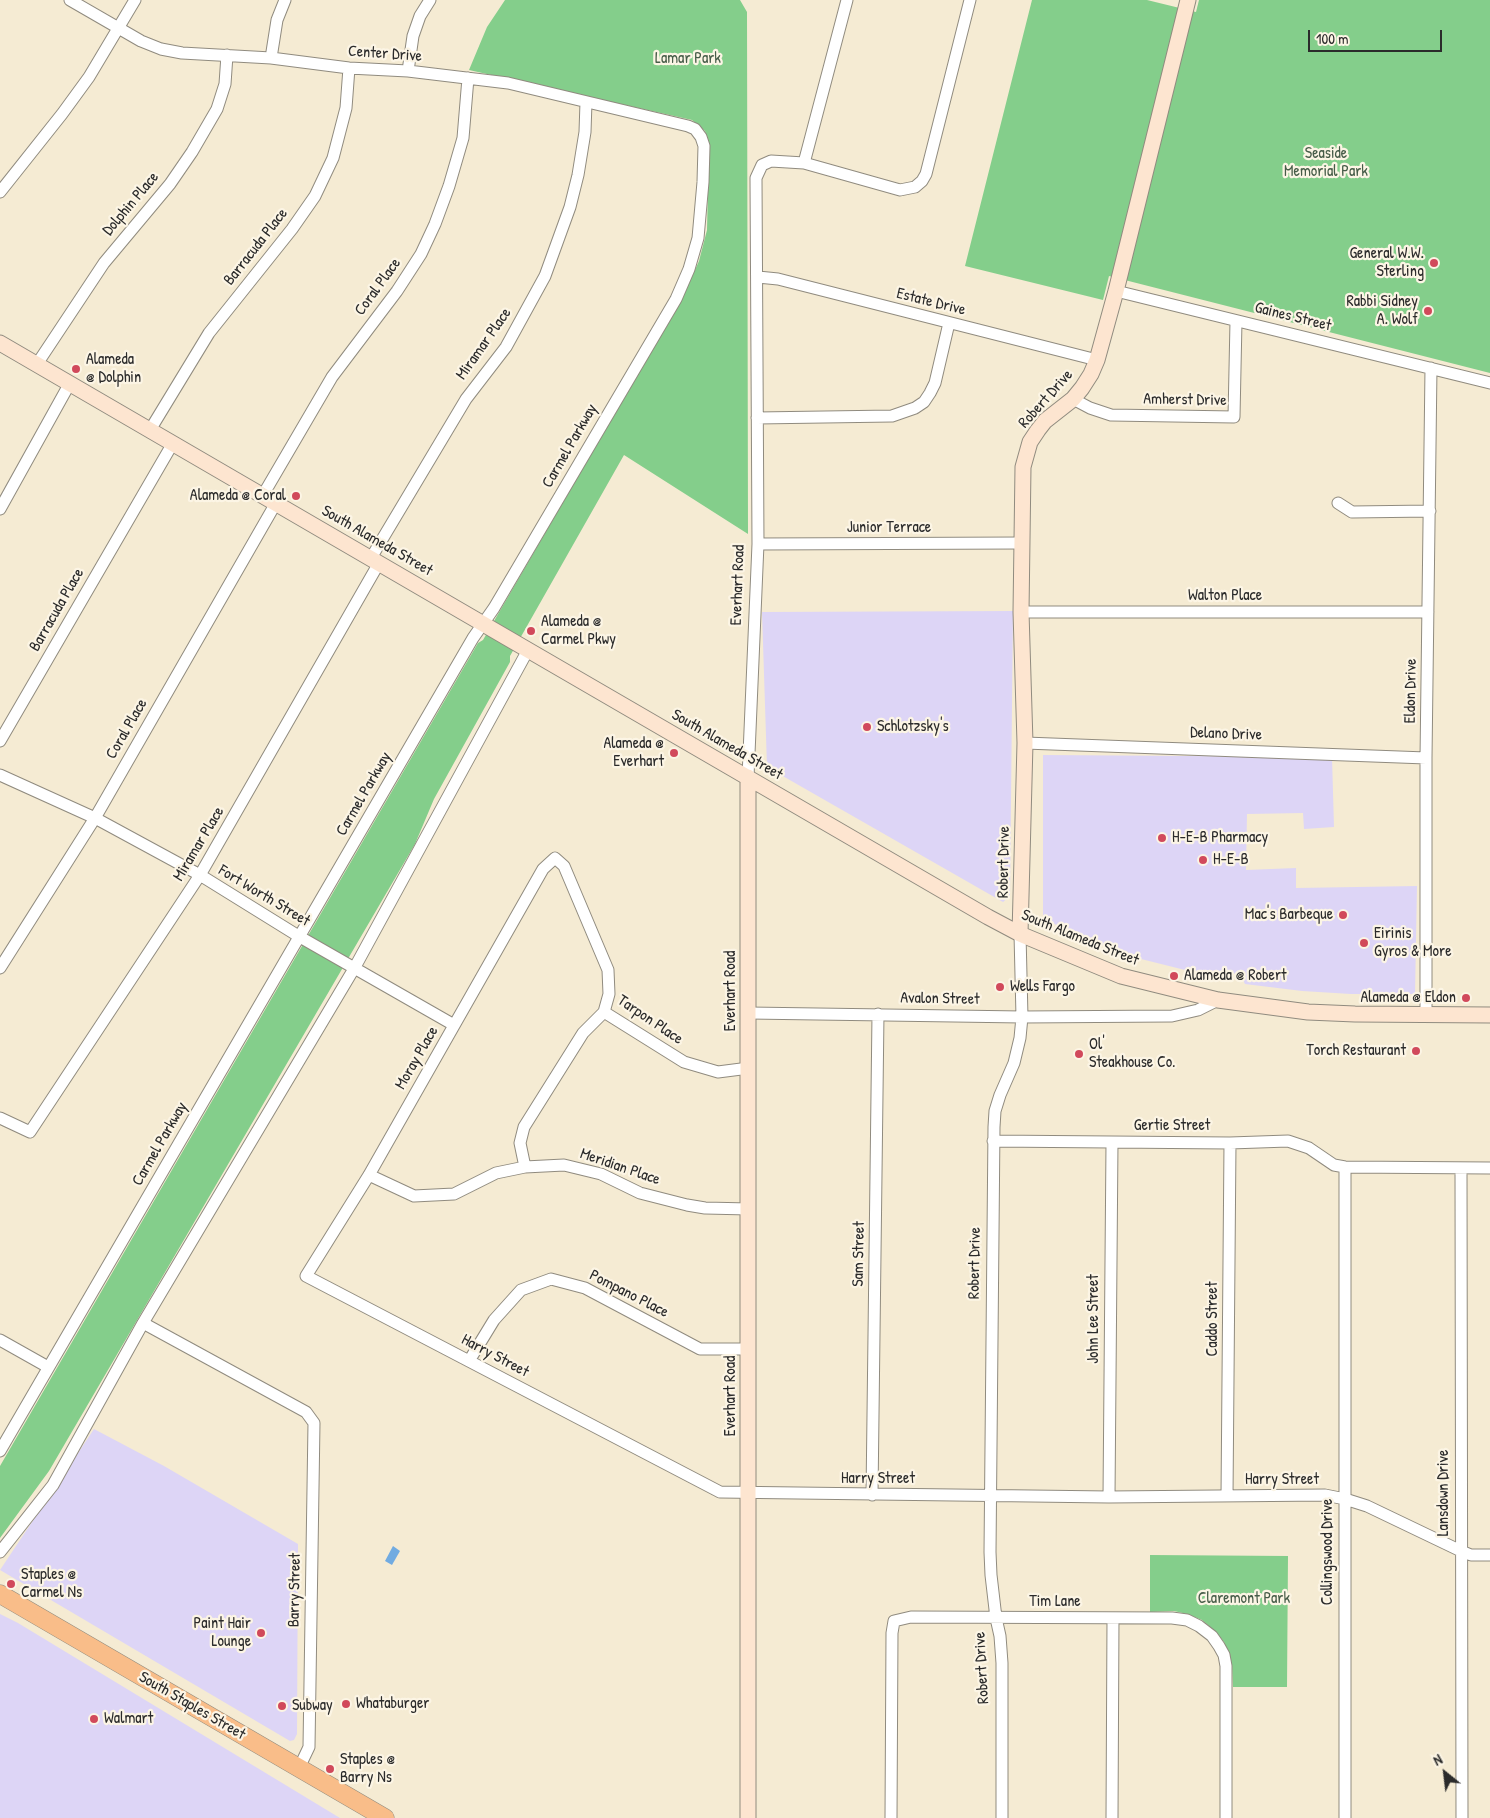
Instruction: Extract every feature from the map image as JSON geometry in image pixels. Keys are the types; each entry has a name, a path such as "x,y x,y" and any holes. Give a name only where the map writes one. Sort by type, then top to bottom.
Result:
{"main road":[{"name":"Robert Drive","path":"1020,934 1025,743 1022,612 1022,480 1026,454 1038,430 1045,421 1073,399 1091,374 1097,360 1116,291 1188,0"},
{"name":"South Alameda Street","path":"0,343 1020,934 1121,976 1218,1000 1265,1008 1308,1012 1490,1015"},
{"name":"Everhart Road","path":"748,777 748,1818"},
{"name":"South Staples Street","path":"0,1594 385,1818"}],"street":[{"name":"Center Drive","path":"70,0 141,41 161,49 182,53 271,58 349,68 408,71 525,86 688,126 694,129 701,138"},
{"path":"0,192 89,77 135,0"},
{"path":"271,58 277,20 285,0"},
{"path":"408,71 413,36 420,16 430,0"},
{"path":"847,0 804,163 900,190 915,187 922,182 926,174 970,0"},
{"name":"Dolphin Place","path":"37,364 104,262 170,184 192,152 217,109 225,84 227,56"},
{"name":"Barracuda Place","path":"150,430 209,334 292,229 315,196 333,158 346,108 349,68"},
{"name":"Coral Place","path":"0,968 95,818 269,499 332,377 397,291 421,254 436,224 463,138 468,78"},
{"name":"Miramar Place","path":"0,1118 30,1132 200,876 466,399 506,347 546,276 567,214 578,175 585,132 586,102"},
{"name":"Carmel Parkway","path":"0,1451 468,647 484,624 676,299 689,269 698,238 703,182 704,146 701,138"},
{"name":"Everhart Road","path":"748,777 758,544 756,178 762,165 771,161 804,163"},
{"name":"Estate Drive","path":"758,277 778,279 1097,360"},
{"name":"Gaines Street","path":"1116,291 1490,383"},
{"name":"Amherst Drive","path":"1073,399 1090,408 1111,415 1234,418 1236,320"},
{"path":"757,418 892,416 915,408 927,398 935,384 948,323"},
{"name":"Eldon Drive","path":"1426,1014 1426,758 1431,368"},
{"path":"0,509 70,383"},
{"name":"Barracuda Place","path":"0,741 173,443"},
{"path":"1338,503 1352,512 1430,510"},
{"name":"Junior Terrace","path":"758,544 1022,543"},
{"name":"Walton Place","path":"1022,612 1428,612"},
{"path":"0,1552 53,1485 143,1324 355,967 528,650"},
{"name":"Delano Drive","path":"1025,743 1426,758"},
{"name":"Fort Worth Street","path":"0,775 95,818 200,876 300,937 454,1025"},
{"name":"Tarpon Place","path":"556,858 564,866 608,970 609,994 604,1012 684,1062 718,1072 748,1068"},
{"name":"Moray Place","path":"306,1276 369,1175 543,869 556,858"},
{"name":"Robert Drive","path":"1002,1818 1002,1663 991,1575 993,1142 995,1111 1014,1063 1020,1038 1022,1017 1020,934"},
{"name":"Avalon Street","path":"749,1013 1022,1017 1172,1016 1198,1010 1218,1000"},
{"path":"525,1167 520,1143 524,1127 583,1033 604,1012"},
{"name":"Sam Street","path":"872,1495 878,1014"},
{"name":"Gertie Street","path":"993,1142 1230,1143 1288,1141 1309,1148 1334,1165 1345,1167"},
{"name":"John Lee Street","path":"1109,1496 1112,1142"},
{"name":"Caddo Street","path":"1227,1496 1230,1143"},
{"name":"Meridian Place","path":"369,1175 414,1196 454,1194 496,1173 525,1167 564,1165 601,1174 640,1193 687,1205 705,1208 749,1209"},
{"path":"1345,1167 1490,1168"},
{"name":"Collingswood Drive","path":"1345,1167 1345,1818"},
{"name":"Lansdown Drive","path":"1461,1168 1460,1551 1462,1818"},
{"name":"Harry Street","path":"306,1276 720,1492 872,1495 1325,1495 1367,1506 1460,1551 1471,1555 1490,1556"},
{"name":"Pompano Place","path":"469,1361 494,1320 521,1290 551,1279 585,1288 700,1349 749,1349"},
{"name":"Barry Street","path":"143,1324 306,1412 314,1423 309,1747 299,1768"},
{"path":"0,1340 48,1367"},
{"name":"Tim Lane","path":"891,1818 892,1633 894,1622 912,1617 1172,1618 1187,1620 1200,1626 1212,1636 1224,1655 1227,1673 1226,1818"},
{"path":"1112,1818 1113,1618"}],"shaded area":[{"path":"1013,611 1010,896 1003,902 767,767 762,612"},
{"path":"1043,755 1332,757 1334,827 1304,829 1303,813 1247,814 1246,870 1296,868 1296,888 1417,886 1415,994 1351,994 1302,991 1245,984 1240,974 1189,971 1125,955 1043,919"},
{"path":"94,1429 164,1466 298,1544 297,1734 294,1740 290,1741 0,1570"},
{"path":"0,1614 18,1623 340,1818 0,1818"}],"green space":[{"name":"Lamar Park","path":"505,0 740,0 747,12 748,534 624,455 510,656 510,662 434,799 415,844 49,1471 0,1538 0,1466 478,643 483,640 686,290 699,261 707,230 709,144 705,131 692,120 469,70 487,27"},
{"name":"Seaside Memorial Park","path":"1032,0 1147,0 1196,12 1199,0 1490,0 1490,373 1109,276 1103,300 965,266"},
{"name":"Claremont Park","path":"1150,1555 1288,1556 1287,1687 1233,1687 1232,1664 1224,1642 1216,1632 1202,1620 1187,1614 1174,1611 1150,1612"}],"water":[{"path":"393,1546 400,1551 392,1565 385,1561"}],"place":[{"name":"General W.W. Sterling","path":"1434,263"},
{"name":"Rabbi Sidney A. Wolf","path":"1428,311"},
{"name":"Alameda @ Dolphin","path":"76,369"},
{"name":"Alameda @ Coral","path":"296,496"},
{"name":"Alameda @ Carmel Pkwy","path":"531,631"},
{"name":"Schlotzsky's","path":"867,727"},
{"name":"Alameda @ Everhart","path":"674,753"},
{"name":"H-E-B Pharmacy","path":"1162,838"},
{"name":"H-E-B","path":"1203,860"},
{"name":"Mac's Barbeque","path":"1343,915"},
{"name":"Eirinis Gyros & More","path":"1364,943"},
{"name":"Alameda @ Robert","path":"1174,976"},
{"name":"Wells Fargo","path":"1000,987"},
{"name":"Alameda @ Eldon","path":"1466,998"},
{"name":"Torch Restaurant","path":"1416,1051"},
{"name":"Ol' Steakhouse Co.","path":"1079,1054"},
{"name":"Staples @ Carmel Ns","path":"11,1584"},
{"name":"Paint Hair Lounge","path":"261,1633"},
{"name":"Whataburger","path":"346,1704"},
{"name":"Subway","path":"282,1706"},
{"name":"Walmart","path":"94,1719"},
{"name":"Staples @ Barry Ns","path":"330,1769"}]}
